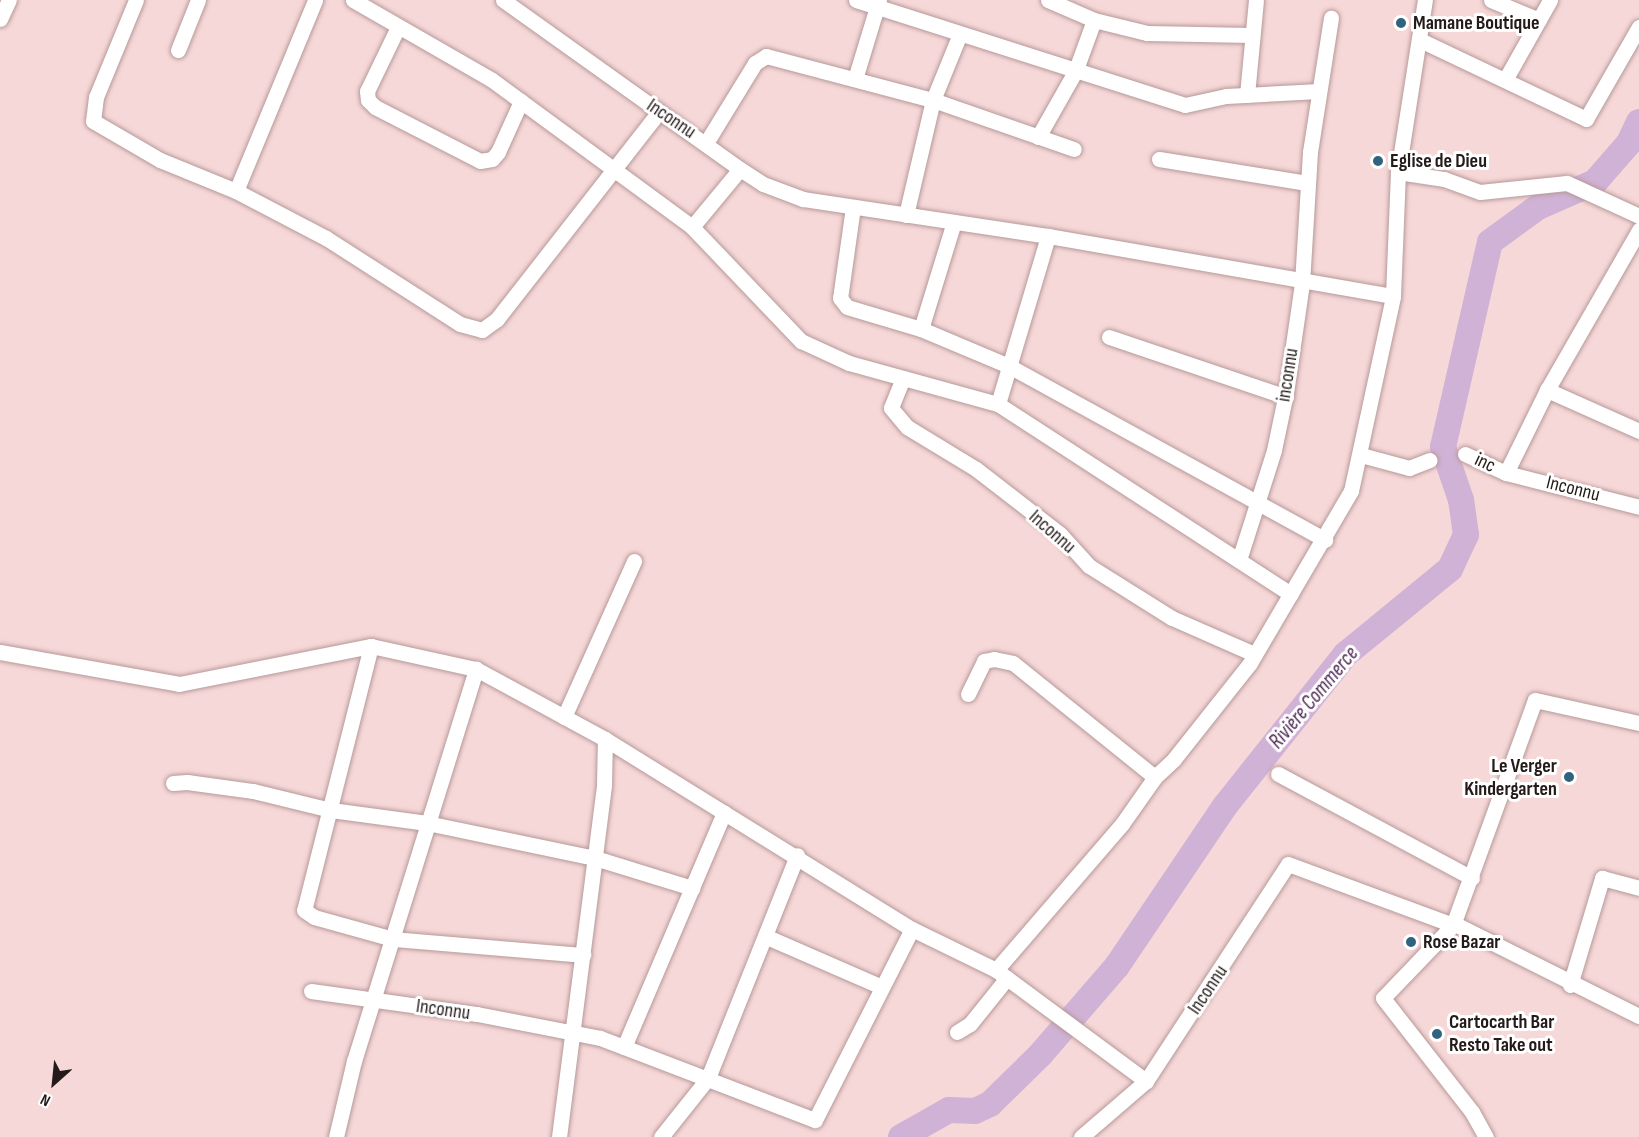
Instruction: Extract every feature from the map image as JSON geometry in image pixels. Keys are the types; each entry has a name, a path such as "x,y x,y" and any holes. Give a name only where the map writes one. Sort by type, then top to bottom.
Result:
{"street":[{"path":"0,19 9,0"},
{"path":"136,0 96,97 93,121 160,160 236,191 326,238 460,324 482,330 497,319 659,112"},
{"path":"178,50 198,0"},
{"path":"236,191 315,0"},
{"path":"353,0 492,80 692,228 801,341 849,363 998,404 1292,594"},
{"name":"Inconnu","path":"503,0 740,169 764,184 803,199 1048,236 1302,283 1393,296"},
{"path":"856,0 878,3 960,34 1185,105 1247,95 1319,91"},
{"path":"1048,0 1094,20 1180,36 1251,36"},
{"path":"1247,95 1256,0"},
{"path":"957,1032 970,1024 1001,974 1122,824 1155,777 1174,759 1254,654 1325,540 1351,491 1361,455 1393,296 1398,172 1425,0"},
{"path":"1491,0 1539,20"},
{"path":"1505,80 1550,0"},
{"path":"855,79 878,3"},
{"name":"inconnu","path":"1239,560 1286,397 1302,283 1307,183 1331,18"},
{"path":"1038,137 1075,72 1094,20"},
{"path":"398,27 367,91 368,100 375,108 480,161 492,159 498,152 520,101"},
{"path":"1420,40 1586,119 1639,27"},
{"path":"906,215 933,100 960,34"},
{"path":"706,143 759,58 766,56 933,100 1074,149"},
{"path":"1159,159 1307,183"},
{"path":"692,228 740,169"},
{"path":"1398,172 1444,179 1480,192 1567,183 1639,216"},
{"path":"853,207 842,302 921,329 1009,366 1325,540"},
{"path":"921,329 954,222"},
{"path":"1506,473 1547,390 1639,230"},
{"path":"998,404 1048,236"},
{"name":"Inconnu","path":"1109,337 1286,397"},
{"name":"Inconnu","path":"903,378 891,408 907,427 976,469 1060,534 1089,566 1172,618 1254,654"},
{"path":"1547,390 1639,431"},
{"name":"inc","path":"1465,454 1506,473"},
{"path":"1361,455 1415,469 1430,460"},
{"name":"Inconnu","path":"1506,473 1639,507"},
{"path":"564,717 634,561"},
{"path":"0,652 179,684 371,646 476,669 605,739 797,855 912,929 1001,974 1102,1045 1146,1081"},
{"path":"371,646 332,810 304,910 314,917 393,939 583,955"},
{"path":"968,694 984,661 994,659 1013,663 1155,777"},
{"path":"336,1137 427,823 476,669"},
{"path":"1486,1137 1472,1112 1383,998 1454,925 1535,699 1639,723"},
{"path":"559,1136 595,858 605,739"},
{"path":"1278,774 1472,878"},
{"path":"173,783 187,782 254,791 332,810 427,823 595,858 692,888"},
{"path":"624,1047 724,812"},
{"path":"661,1137 708,1078 767,937 797,855"},
{"name":"Inconnu","path":"1080,1137 1146,1081 1288,864 1454,925 1570,985 1639,1016"},
{"path":"1570,985 1602,878 1639,888"},
{"name":"Inconnu","path":"311,991 574,1032 624,1047 815,1120 912,929"},
{"path":"767,937 882,987"}],"waterway":[{"name":"Rivière Commerce","path":"901,1137 949,1110 975,1111 990,1104 1040,1055 1117,966 1225,806 1346,654 1450,569 1466,535 1461,500 1443,447 1490,242 1538,207 1595,182 1629,143 1639,122"}],"place":[{"name":"Mamane Boutique","path":"1401,23"},
{"name":"Eglise de Dieu","path":"1378,161"},
{"name":"Le Verger Kindergarten","path":"1569,777"},
{"name":"Rose Bazar","path":"1411,942"},
{"name":"Cartocarth Bar Resto Take out","path":"1437,1034"}]}
